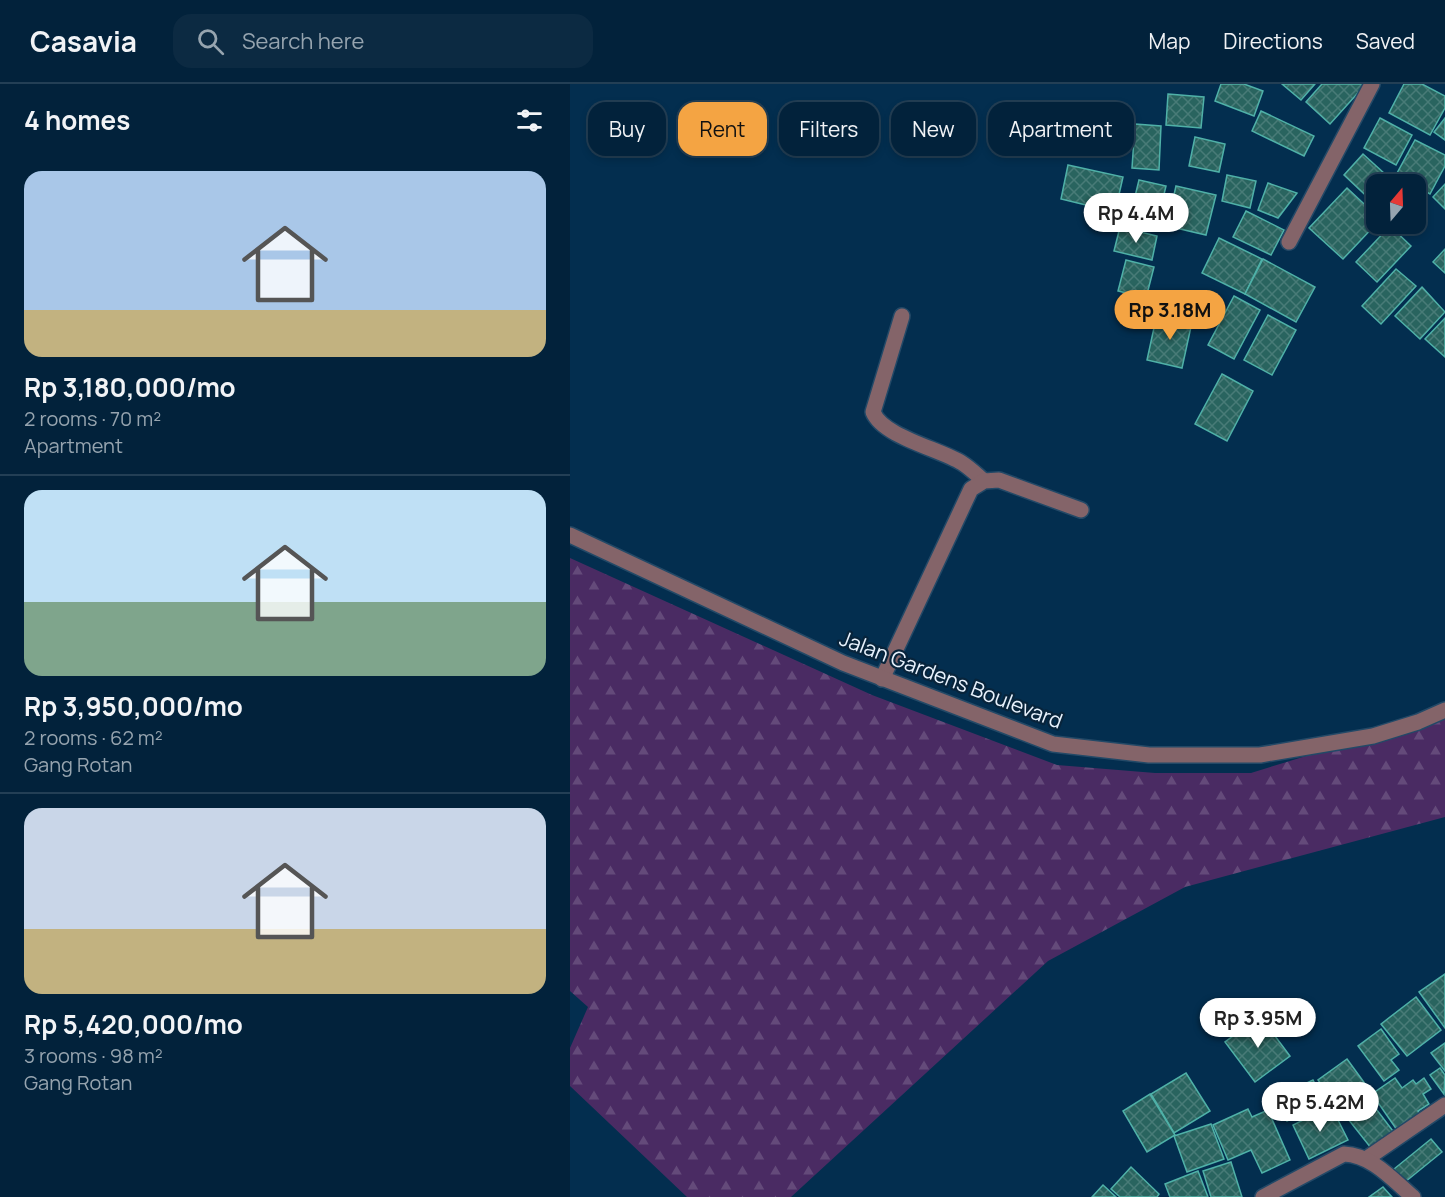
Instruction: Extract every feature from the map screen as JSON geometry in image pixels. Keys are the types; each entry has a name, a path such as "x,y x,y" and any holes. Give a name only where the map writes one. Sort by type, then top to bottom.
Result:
{"street":[{"path":"1289,242 1372,84"},
{"path":"902,316 873,412 876,420 911,441 963,463 984,481"},
{"path":"882,678 971,489 984,481 999,480 1081,510"},
{"name":"Jalan Gardens Boulevard","path":"570,535 843,663 1053,744 1149,755 1260,755 1372,736 1418,722 1445,710"},
{"path":"1366,1159 1445,1106"},
{"path":"1263,1197 1344,1154 1357,1155 1366,1159 1413,1197"}],"green space":[{"path":"570,558 872,695 1057,765 1155,773 1251,773 1445,713 1445,817 1185,887 1048,961 791,1197 687,1197 570,1086 570,1048 588,1007 570,991"}],"building":[{"path":"1221,84 1244,84 1263,91 1254,116 1215,101"},
{"path":"1282,84 1315,84 1301,100"},
{"path":"1322,84 1366,84 1330,124 1306,102"},
{"path":"1404,84 1422,84 1445,96 1445,108 1430,135 1389,113"},
{"path":"1168,94 1204,97 1201,128 1166,125"},
{"path":"1261,111 1314,136 1304,156 1252,131"},
{"path":"1380,118 1412,135 1396,165 1364,148"},
{"path":"1445,118 1445,140 1434,132"},
{"path":"1135,124 1161,126 1159,170 1132,168"},
{"path":"1195,137 1225,144 1219,172 1189,166"},
{"path":"1415,140 1445,155 1445,166 1430,194 1426,192 1426,174 1397,174"},
{"path":"1363,154 1385,174 1366,174 1366,196 1344,175"},
{"path":"1068,165 1123,177 1115,212 1061,199"},
{"path":"1227,175 1256,181 1250,208 1222,201"},
{"path":"1139,180 1166,186 1156,227 1129,221"},
{"path":"1268,183 1297,193 1278,218 1258,210"},
{"path":"1445,184 1445,209 1433,197"},
{"path":"1176,186 1216,195 1206,235 1167,226"},
{"path":"1347,188 1366,206 1367,234 1343,259 1309,228"},
{"path":"1246,211 1284,230 1271,255 1233,237"},
{"path":"1120,227 1157,236 1152,260 1114,251"},
{"path":"1382,234 1398,234 1411,246 1377,282 1356,262"},
{"path":"1219,238 1262,259 1245,294 1202,273"},
{"path":"1445,249 1445,273 1433,262"},
{"path":"1263,259 1315,287 1296,322 1245,294"},
{"path":"1126,260 1154,267 1146,298 1118,291"},
{"path":"1396,269 1416,286 1381,324 1362,306"},
{"path":"1422,287 1445,312 1420,339 1395,316"},
{"path":"1234,296 1260,310 1234,359 1208,345"},
{"path":"1157,314 1192,322 1182,368 1147,360"},
{"path":"1268,315 1296,330 1272,375 1244,360"},
{"path":"1445,318 1445,357 1425,339"},
{"path":"1222,374 1253,391 1227,441 1195,424"},
{"path":"1445,974 1445,1028 1419,992"},
{"path":"1416,997 1441,1030 1407,1056 1381,1024"},
{"path":"1260,1016 1290,1056 1255,1082 1225,1042"},
{"path":"1381,1029 1399,1054 1391,1060 1399,1070 1384,1081 1358,1046"},
{"path":"1445,1043 1445,1071 1431,1053"},
{"path":"1347,1059 1366,1085 1337,1106 1318,1080"},
{"path":"1440,1068 1445,1075 1444,1094 1430,1075"},
{"path":"1186,1073 1210,1111 1174,1133 1151,1094"},
{"path":"1395,1078 1402,1088 1413,1080 1416,1084 1424,1078 1431,1089 1423,1094 1429,1104 1418,1111 1420,1114 1397,1130 1372,1094"},
{"path":"1313,1080 1325,1103 1287,1121 1275,1098"},
{"path":"1150,1094 1175,1135 1147,1152 1123,1111"},
{"path":"1367,1097 1393,1131 1371,1148 1344,1114"},
{"path":"1331,1106 1348,1140 1309,1159 1293,1125"},
{"path":"1248,1109 1252,1117 1268,1110 1290,1160 1262,1173 1251,1150 1228,1160 1213,1125"},
{"path":"1211,1124 1224,1159 1187,1172 1174,1136"},
{"path":"1431,1139 1442,1152 1405,1182 1394,1169"},
{"path":"1231,1162 1242,1197 1211,1197 1203,1171"},
{"path":"1131,1167 1159,1194 1157,1197 1120,1197 1111,1189"},
{"path":"1198,1171 1208,1197 1170,1197 1165,1184"},
{"path":"1103,1185 1116,1197 1092,1197"},
{"path":"1383,1187 1392,1197 1369,1197"}]}
